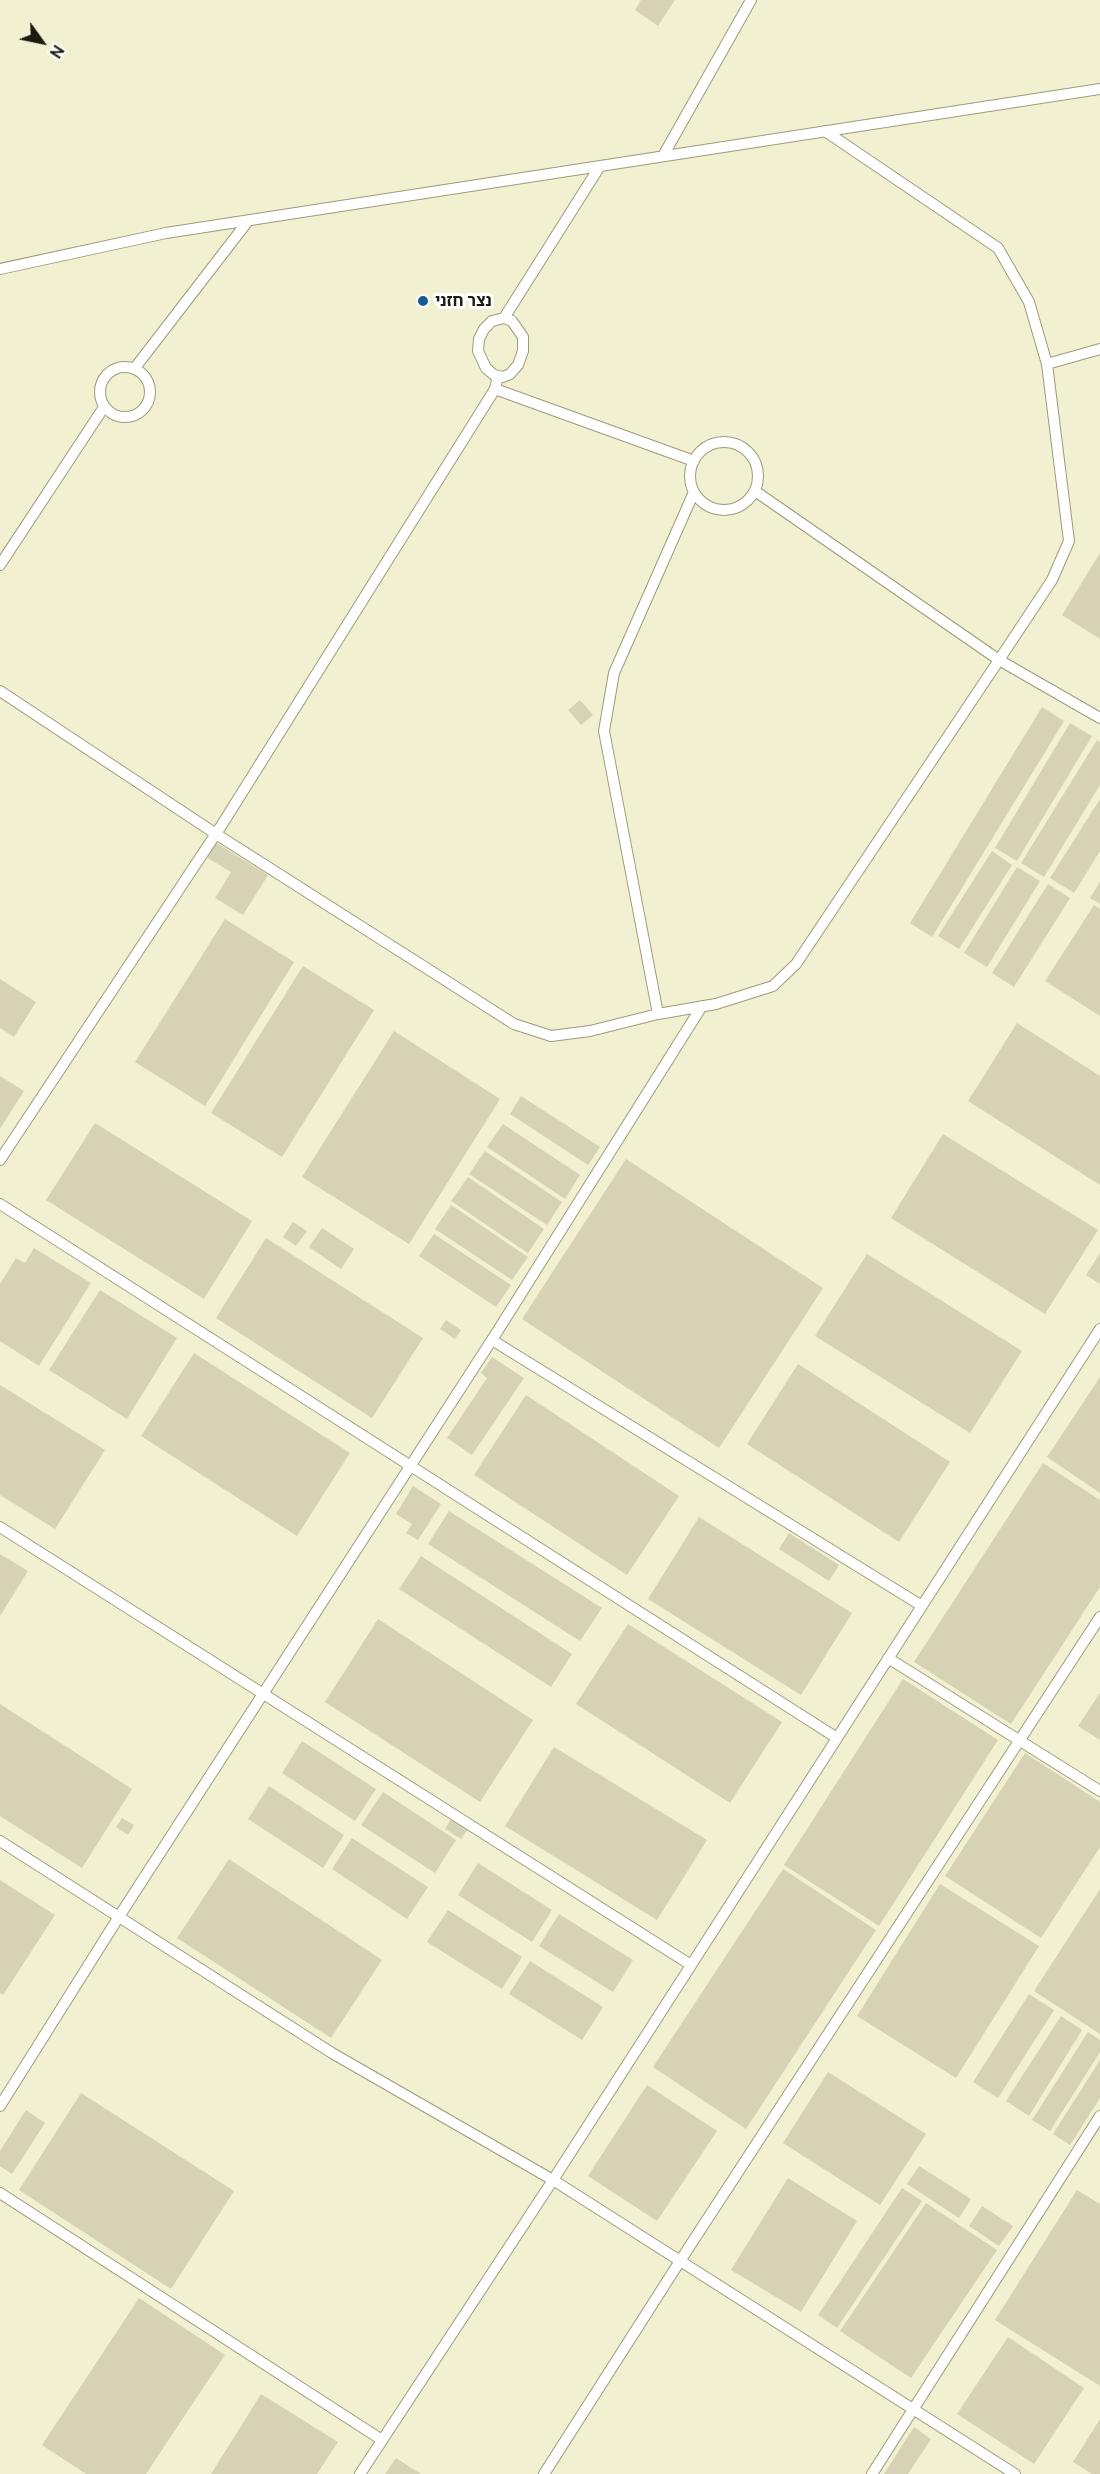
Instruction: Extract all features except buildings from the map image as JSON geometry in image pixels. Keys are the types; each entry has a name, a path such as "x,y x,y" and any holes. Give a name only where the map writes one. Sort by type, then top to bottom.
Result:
{"lane":[{"path":"663,156 751,0"},
{"path":"0,269 166,233 1100,89"},
{"path":"0,691 216,834 514,1024 551,1036 590,1031 658,1014 716,1004 773,986 796,964 999,660 1052,580 1069,541 1047,364 1029,302 998,248 825,131"},
{"path":"504,318 600,166"},
{"path":"134,369 248,221"},
{"path":"504,318 512,321 524,338 523,351 515,370 502,377 498,376 486,368 478,351 484,329 492,321 504,318"},
{"path":"1047,364 1100,350"},
{"path":"118,368 134,369 147,380 150,391 148,402 142,412 131,417 120,418 109,413 104,407 99,394 101,383 107,373 118,368"},
{"path":"0,1160 216,834 495,389 498,376"},
{"path":"495,389 694,460"},
{"path":"0,565 104,407"},
{"path":"724,441 738,444 750,452 757,464 759,479 755,491 746,504 732,510 718,510 705,505 694,492 690,481 694,460 698,453 710,445 724,441"},
{"path":"755,491 999,660 1100,718"},
{"path":"658,1014 604,731 614,673 694,492"},
{"path":"0,2106 492,1340 702,1006"},
{"path":"0,1204 837,1738"},
{"path":"360,2474 553,2180 1100,1329"},
{"path":"492,1340 922,1606"},
{"path":"0,1527 691,1965"},
{"path":"544,2474 680,2261 1100,1617"},
{"path":"888,1658 1100,1791"},
{"path":"0,1840 332,2053 553,2180 1015,2474"},
{"path":"872,2474 1100,2116"},
{"path":"0,2193 382,2440"}],"place":[{"name":"נצר חזני","path":"423,301"}]}
